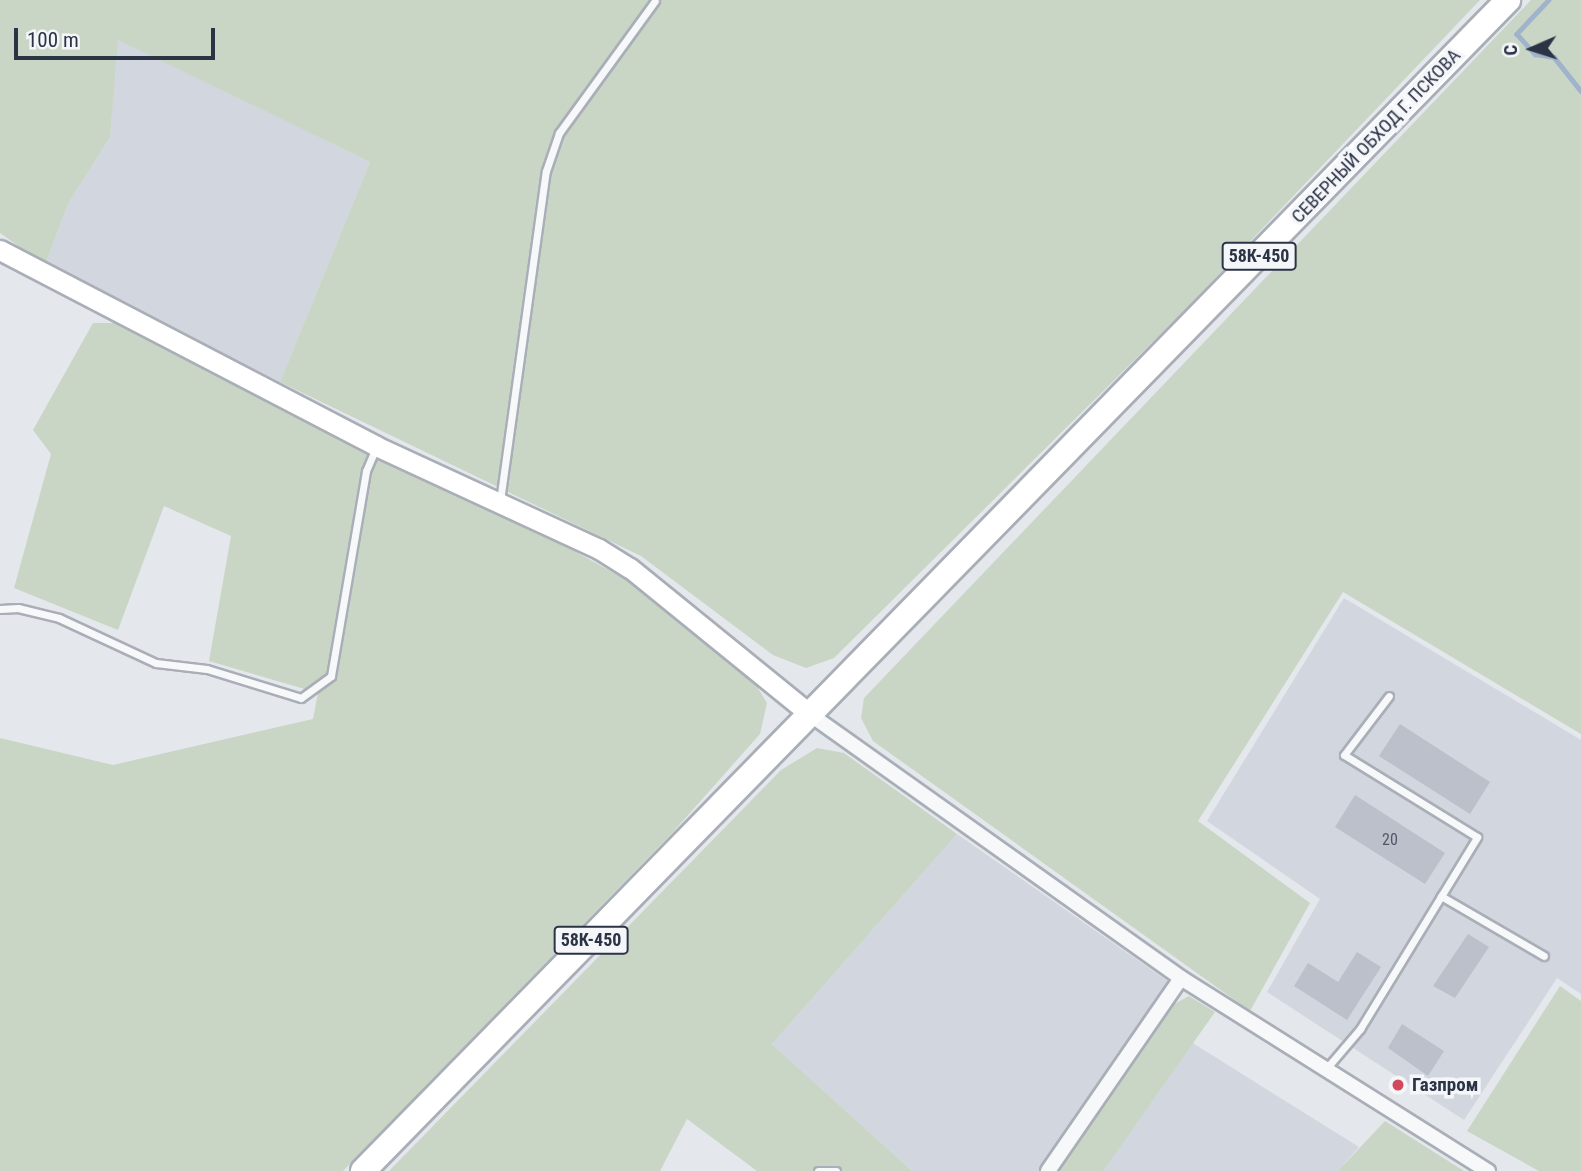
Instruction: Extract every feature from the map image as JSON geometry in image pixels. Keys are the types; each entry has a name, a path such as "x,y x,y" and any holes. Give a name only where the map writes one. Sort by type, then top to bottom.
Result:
{"highway":[{"name":"СЕВЕРНЫЙ ОБХОД Г. ПСКОВА","path":"811,715 1508,0"},
{"name":"58К-450","path":"367,1167 811,715"}],"street":[{"path":"0,250 376,446 500,502 630,568 811,715 1181,978 1488,1171"},
{"path":"1048,1171 1181,978"}],"lane":[{"path":"500,502 546,171 559,133 655,1"},
{"path":"0,609 18,608 58,618 156,663 207,669 301,698 331,676 366,471 376,446"},
{"path":"1325,1070 1360,1028 1477,837 1344,755 1389,695"},
{"path":"1441,896 1544,956"},
{"path":"818,1171 836,1171"}],"shaded area":[{"path":"117,39 370,162 280,382 45,265 68,204 110,137"},
{"path":"1344,598 1581,740 1581,994 1557,978 1464,1120 1267,992 1320,899 1207,821"},
{"path":"957,834 1169,982 1042,1171 912,1171 772,1044"},
{"path":"1191,1042 1359,1147 1338,1171 1103,1171"}],"green space":[{"path":"0,0 1480,0 1183,312 834,658 806,668 773,655 641,556 280,382 370,162 118,40 110,137 68,204 45,265 0,233"},
{"path":"1531,0 1581,0 1581,734 1343,592 1198,821 1310,903 1250,1011 873,741 861,718 864,698"},
{"path":"93,323 114,323 378,459 529,526 632,583 751,677 767,703 760,734 673,832 343,1171 0,1171 0,738 113,765 313,719 318,693 209,661 231,536 164,506 118,630 14,588 51,454 33,430"},
{"path":"817,748 844,753 957,834 772,1044 912,1171 757,1171 687,1119 660,1171 389,1171 781,770"},
{"path":"1560,986 1581,1001 1581,1171 1539,1171 1467,1131"},
{"path":"1189,996 1215,1012 1103,1171 1058,1171 1167,1008"},
{"path":"1385,1121 1464,1171 1338,1171"}],"building":[{"path":"1400,724 1490,782 1470,814 1379,756"},
{"path":"1355,795 1445,853 1425,884 1335,827"},
{"path":"1468,934 1489,947 1455,998 1433,986"},
{"path":"1357,952 1381,967 1347,1020 1294,986 1308,963 1338,982"},
{"path":"1402,1024 1444,1051 1428,1076 1388,1048"}],"waterway":[{"path":"1549,0 1517,34 1535,54 1554,57 1581,91"}],"place":[{"name":"Газпром","path":"1398,1085"}]}
